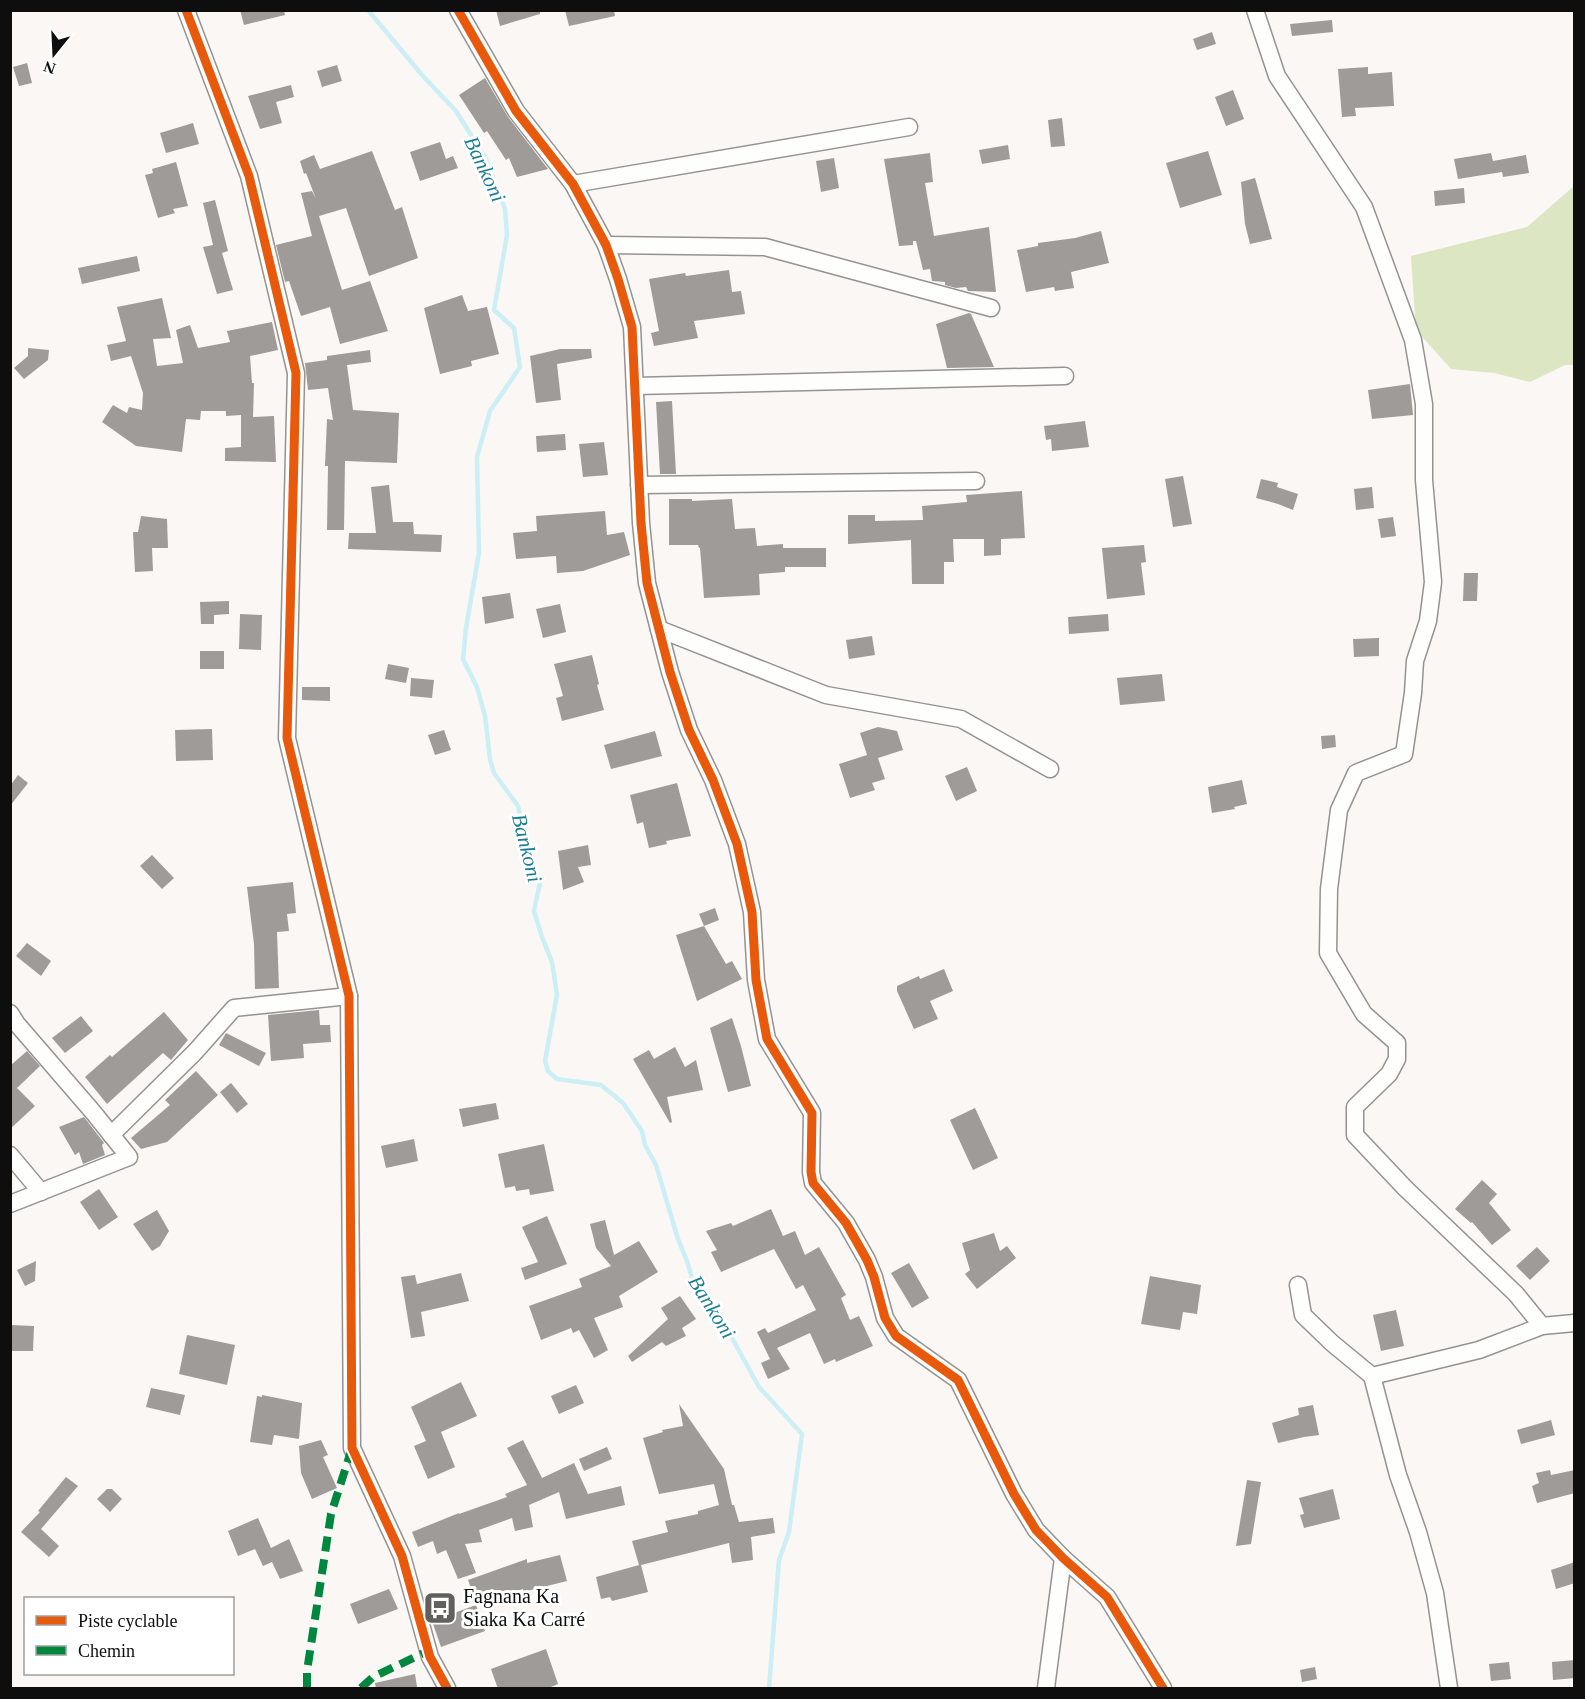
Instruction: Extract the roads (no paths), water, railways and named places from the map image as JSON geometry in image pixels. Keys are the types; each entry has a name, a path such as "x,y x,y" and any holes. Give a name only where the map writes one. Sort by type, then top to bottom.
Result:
{"street":[{"path":"186,10 249,176 296,373 287,738 349,996 352,1448 402,1556 430,1657 447,1689"},
{"path":"458,10 516,111 573,184 606,244 618,279 632,327 639,485 647,583 670,672 689,730 713,780 737,844 752,912 756,980 766,1039 812,1113 811,1172 813,1183 846,1223 867,1260 885,1318 896,1336 958,1380 1014,1494 1036,1530 1063,1558 1107,1597 1163,1689"},
{"path":"1255,10 1277,76 1364,207 1413,340 1424,404 1424,480 1433,582 1428,621 1415,661 1404,754 1356,773 1339,810 1329,889 1328,953 1364,1014 1397,1043 1397,1059 1389,1074 1355,1107 1355,1135 1405,1188 1515,1294 1542,1326"},
{"path":"573,184 909,127"},
{"path":"606,244 765,247 991,308"},
{"path":"635,386 1065,376"},
{"path":"639,485 976,481"},
{"path":"659,629 826,695 962,719 1050,769"},
{"path":"111,1135 195,1052 234,1008 349,996"},
{"path":"10,1013 129,1158 10,1204"},
{"path":"10,1155 41,1192"},
{"path":"1298,1285 1303,1315 1372,1376 1398,1475 1418,1532 1435,1593 1449,1689"},
{"path":"1372,1376 1479,1350 1542,1326 1575,1323"},
{"path":"1047,1689 1063,1558"}],"waterway":[{"name":"Bankoni","path":"368,10 422,75 456,111 486,159 505,209 507,235 494,310 514,328 520,367 490,411 477,457 479,553 463,659 477,687 485,716 494,773 518,806 530,860 540,883 534,911 552,962 557,995 545,1061 548,1071 557,1079 601,1085 623,1103 642,1131 645,1145 656,1165 694,1285 721,1318 759,1387 802,1434 789,1532 779,1560 769,1688"}],"place":[{"name":"Fagnana Ka Siaka Ka Carré","path":"440,1608"}]}
